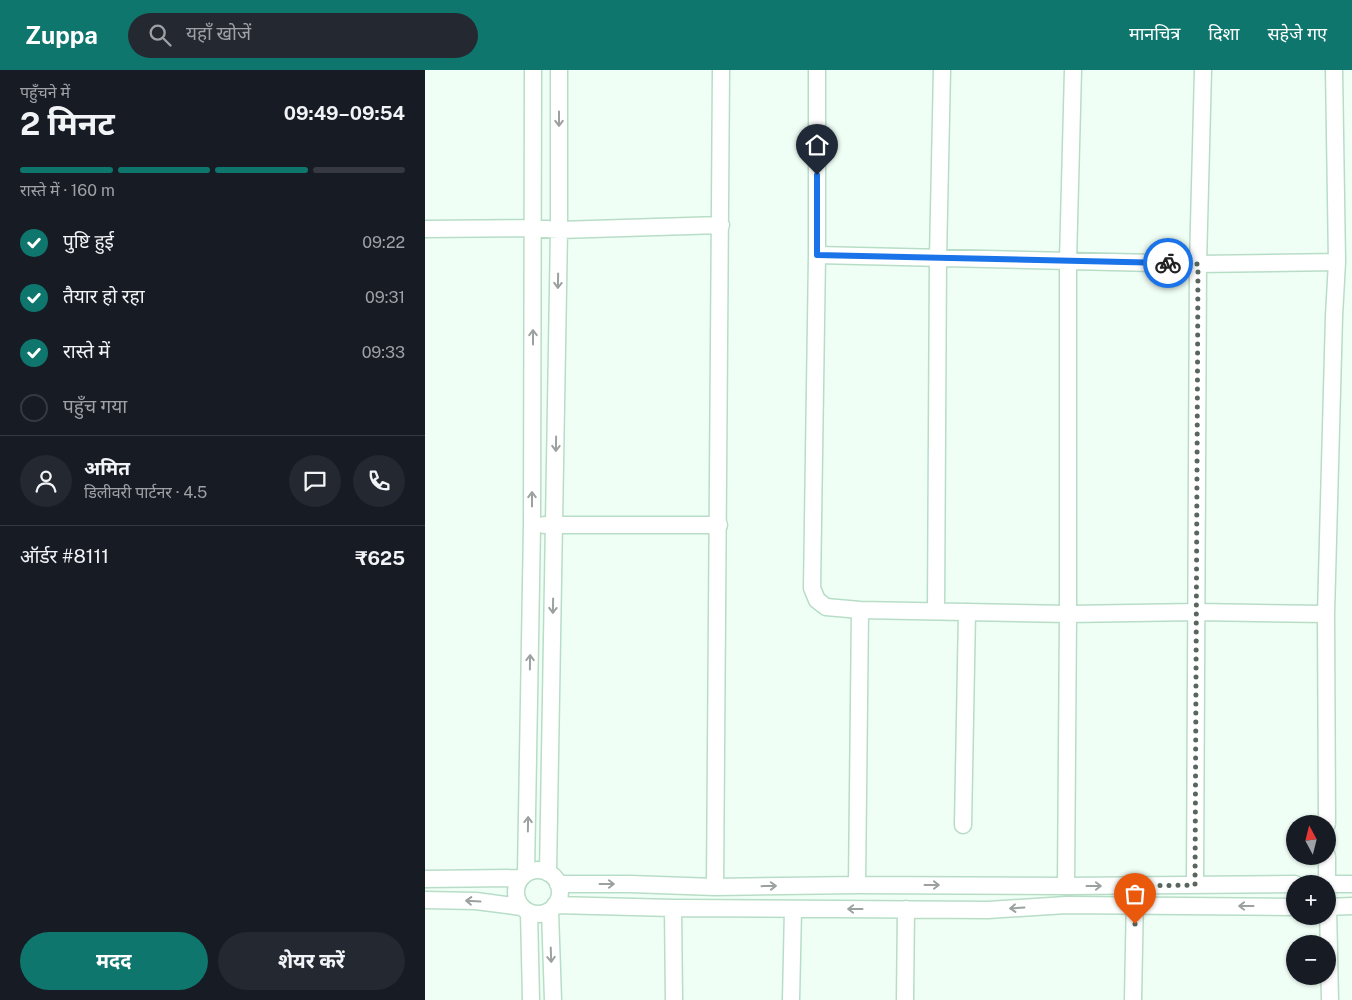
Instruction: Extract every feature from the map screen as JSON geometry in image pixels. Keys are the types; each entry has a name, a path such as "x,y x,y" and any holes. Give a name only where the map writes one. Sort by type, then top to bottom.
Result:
{"street":[{"path":"524,875 532,526 533,70"},
{"path":"553,878 559,70"},
{"path":"715,887 721,70"},
{"path":"817,70 817,255 811,588 817,600 826,607 860,610 1068,614 1197,612 1326,614"},
{"path":"936,611 938,258 942,70"},
{"path":"1066,886 1068,261 1073,70"},
{"path":"1195,885 1198,264 1203,70"},
{"path":"1327,815 1326,614 1337,262 1334,70"},
{"path":"425,229 533,228 559,230 721,225"},
{"path":"817,255 1198,264 1337,262"},
{"path":"532,526 719,525"},
{"path":"857,885 860,610"},
{"path":"963,825 967,612"},
{"path":"531,1000 525,909 518,903 515,894 517,884 524,875 533,870 541,870 553,878 560,891 559,899 552,908 553,1000"},
{"path":"425,879 524,875"},
{"path":"553,878 630,884 715,887 1286,884"},
{"path":"1336,884 1352,884"},
{"path":"1133,1000 1135,886"},
{"path":"425,900 477,901 525,909 538,914 552,908 988,910 1066,905 1286,907"},
{"path":"1336,907 1352,906"},
{"path":"673,908 673,1000"},
{"path":"791,1000 793,909"},
{"path":"905,1000 906,909"},
{"path":"1328,925 1330,1000"}],"way so far":[{"path":"1135,924 1135,886 1195,885 1198,264 1168,263"}],"route":[{"path":"817,175 817,255 1168,263"}]}
